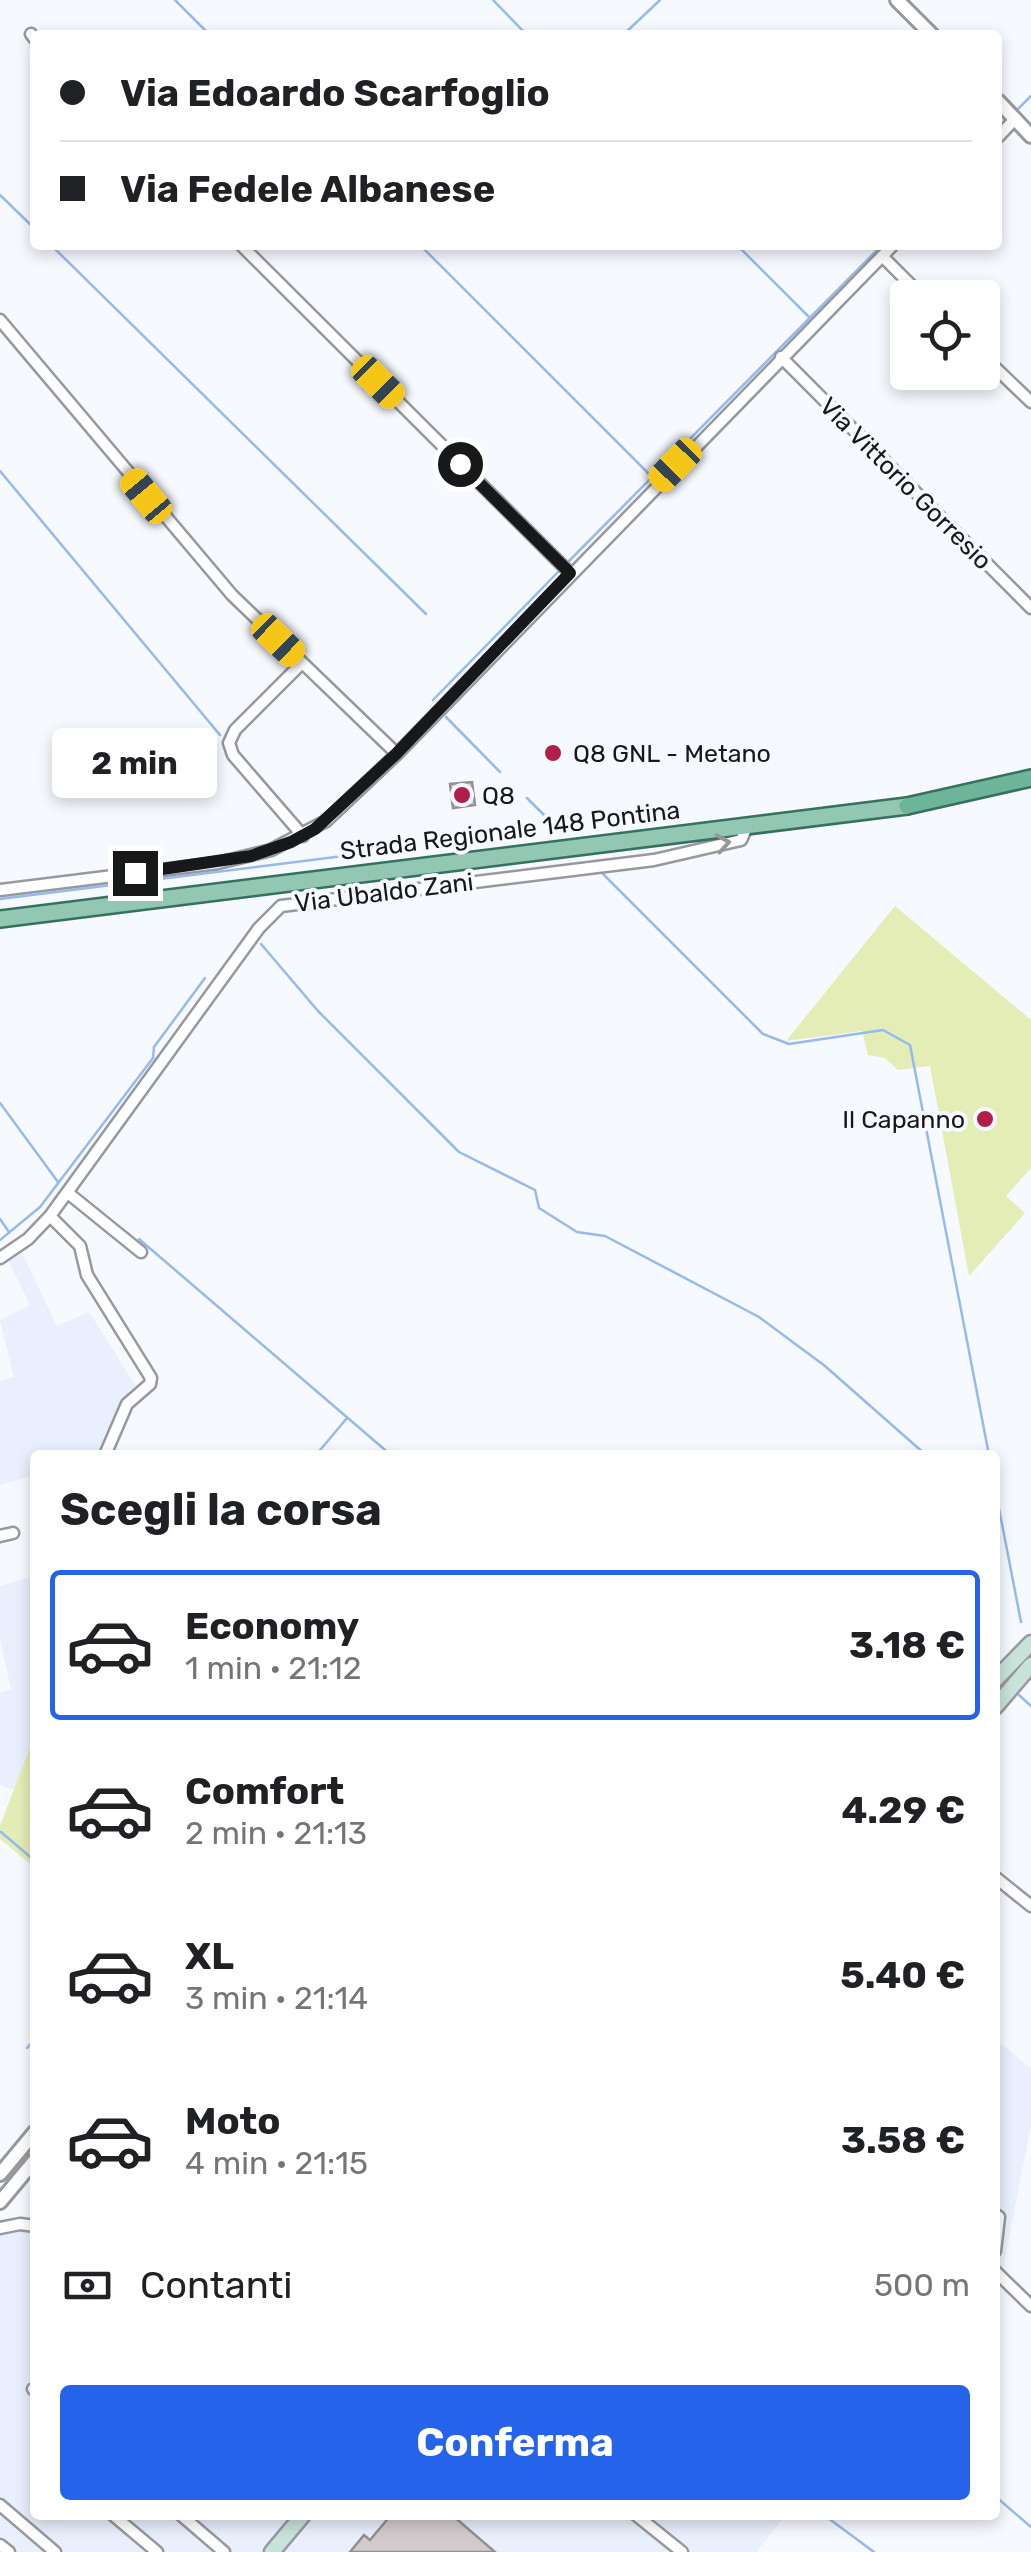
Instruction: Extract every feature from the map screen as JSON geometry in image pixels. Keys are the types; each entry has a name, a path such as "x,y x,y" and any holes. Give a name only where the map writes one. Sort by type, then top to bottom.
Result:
{"highway":[{"name":"Strada Regionale 148 Pontina","path":"907,806 1031,778"},
{"name":"Strada Regionale 148 Pontina","path":"907,806 1031,787"}],"main road":[{"name":"Strada Regionale 148 Pontina","path":"0,919 907,806"},
{"path":"1000,1675 1031,1642"},
{"path":"1000,1702 1031,1665"},
{"path":"272,2552 299,2520"}],"street":[{"path":"898,0 927,30"},
{"path":"1002,106 1031,136"},
{"path":"1002,134 1015,119"},
{"path":"246,250 570,573"},
{"path":"0,890 218,863 266,852 303,836 334,814 888,250"},
{"path":"882,256 906,280"},
{"path":"0,320 195,554 396,754"},
{"name":"Via Vittorio Gorresio","path":"780,358 1031,608"},
{"path":"1000,372 1031,402"},
{"path":"302,663 233,732 229,746 303,836"},
{"name":"Via Ubaldo Zani","path":"0,1258 28,1239 50,1216 259,928 280,906 654,860 741,840 747,826"},
{"path":"68,1193 141,1252"},
{"path":"50,1216 80,1246 87,1275 151,1378 150,1384 127,1404 108,1450"},
{"path":"0,1536 13,1533"},
{"path":"1000,1881 1031,1906"},
{"path":"0,2174 30,2138"},
{"path":"0,2202 30,2166"},
{"path":"0,2228 30,2225"},
{"path":"1000,2276 1031,2306"},
{"path":"0,2505 55,2552"},
{"path":"118,2520 157,2552"},
{"path":"186,2520 224,2552"},
{"path":"194,2526 199,2520"},
{"path":"642,2520 682,2552"},
{"path":"0,2545 8,2552"}],"shaded area":[{"path":"22,1253 57,1326 89,1312 136,1386 129,1390 103,1450 30,1450 30,1476 0,1485 0,1381 14,1377 0,1320 30,1305 9,1262"},
{"path":"30,1577 30,1747 14,1790 0,1785 0,1693 11,1689 0,1639 0,1586"},
{"path":"1000,2043 1031,2068 1031,2125 1000,2271"},
{"path":"30,2230 30,2520 782,2520 756,2552 0,2552 0,2234"}],"green space":[{"name":"Il Capanno","path":"895,906 1031,1020 1031,1168 1006,1196 1025,1213 969,1276 930,1066 898,1070 885,1058 868,1055 862,1031 786,1041"},
{"path":"30,1747 30,1864 0,1839 0,1826"}],"building":[{"name":"Q8","path":"472,782 475,805 453,808 450,784"},
{"path":"387,2520 458,2520 495,2552 350,2552 364,2535 370,2540"}],"waterway":[{"path":"175,0 205,30"},
{"path":"493,0 522,30"},
{"path":"628,30 660,0"},
{"path":"1018,109 1031,96"},
{"path":"0,195 30,224"},
{"path":"56,250 426,614"},
{"path":"425,250 652,477"},
{"path":"742,250 809,317"},
{"path":"568,562 877,250"},
{"path":"0,471 220,735"},
{"path":"433,700 560,570"},
{"path":"446,717 500,772"},
{"path":"527,798 552,823"},
{"path":"0,899 391,850"},
{"path":"603,874 763,1034 789,1044 883,1030 910,1045 988,1450"},
{"path":"261,944 318,1011 459,1152 535,1190 539,1208 577,1232 605,1236 759,1317 825,1366 920,1450"},
{"path":"0,1240 40,1207 153,1058 154,1047 205,978"},
{"path":"0,1103 58,1182"},
{"path":"0,1219 9,1232"},
{"path":"139,1239 385,1450"},
{"path":"320,1450 347,1418"},
{"path":"1000,1514 1021,1622"},
{"path":"1019,1695 1031,1706"},
{"path":"1,1832 30,1857"},
{"path":"27,2048 30,2045"},
{"path":"1000,2500 1031,2527"},
{"path":"831,2520 874,2552"}],"place":[{"name":"Q8 GNL - Metano","path":"553,753"},
{"name":"Q8","path":"462,795"},
{"name":"Il Capanno","path":"985,1119"}],"route":[{"path":"135,873 251,856 315,829 396,754 570,573 460,464"}]}
